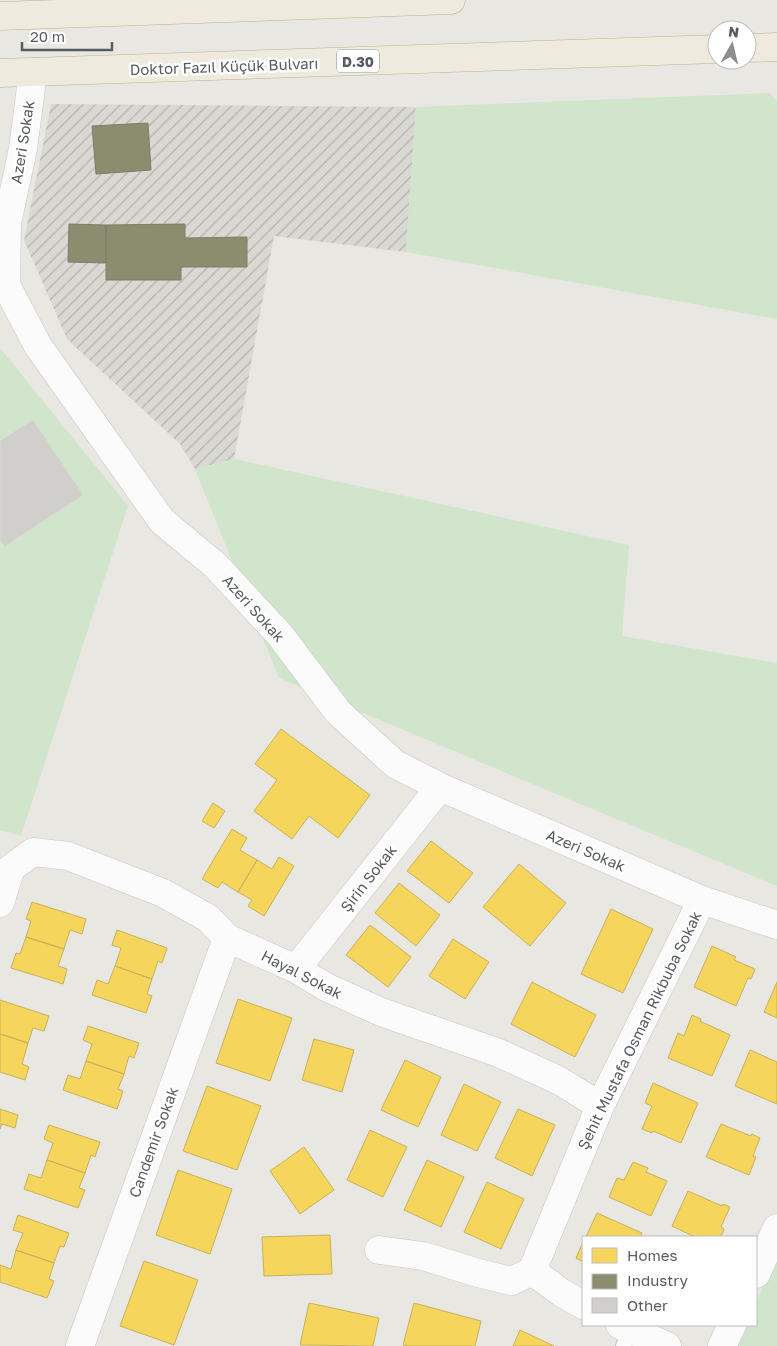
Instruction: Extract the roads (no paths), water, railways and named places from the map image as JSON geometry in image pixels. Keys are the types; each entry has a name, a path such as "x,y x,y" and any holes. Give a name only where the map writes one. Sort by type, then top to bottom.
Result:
{"highway":[{"path":"0,16 451,0"},
{"path":"757,48 777,47"},
{"name":"Doktor Fazıl Küçük Bulvarı","path":"0,74 707,49"}],"street":[{"name":"Azeri Sokak","path":"33,72 23,149 7,223 6,285 38,346 162,521 214,565 280,634 338,712 395,764 440,787 702,900 777,925"},
{"name":"Şirin Sokak","path":"296,969 440,787"},
{"name":"Hayal Sokak","path":"0,903 11,868 33,852 68,856 163,893 208,918 227,938 296,969 326,987 381,1012 499,1052 560,1081 600,1106"},
{"name":"Şehit Mustafa Osman Rikbuba Sokak","path":"532,1271 600,1106 702,900"},
{"name":"Candemir Sokak","path":"80,1346 227,938"},
{"path":"757,1272 777,1228"},
{"path":"378,1250 423,1256 512,1281 532,1271 562,1293 582,1304"},
{"path":"722,1346 732,1326"},
{"path":"624,1333 668,1346"}]}
